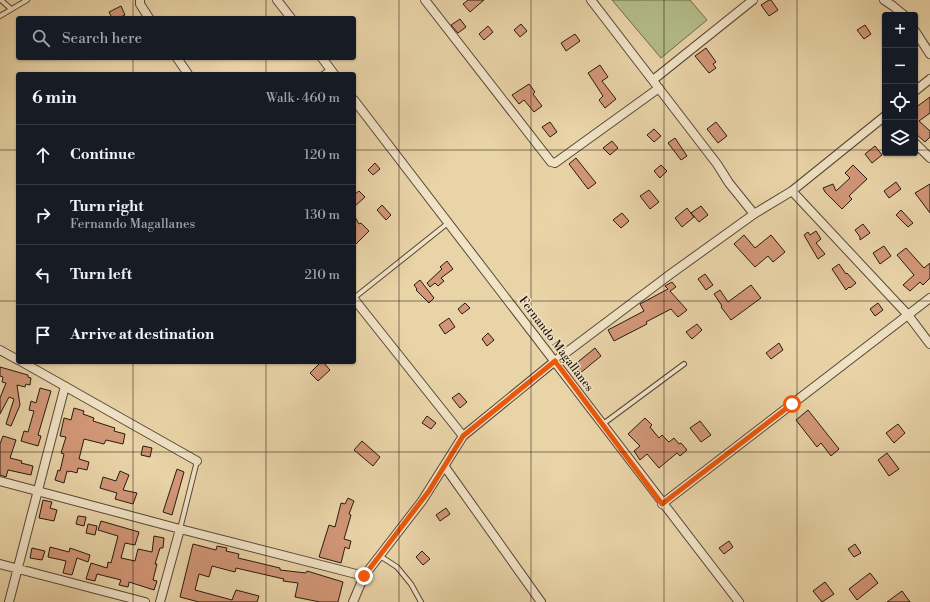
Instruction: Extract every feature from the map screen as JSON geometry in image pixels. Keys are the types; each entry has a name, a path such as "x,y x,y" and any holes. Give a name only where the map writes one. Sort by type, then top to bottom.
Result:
{"street":[{"path":"140,0 140,4 148,16"},
{"path":"277,0 289,16"},
{"path":"426,0 551,162 555,163 659,88"},
{"path":"591,0 717,164 735,193 754,214"},
{"path":"653,80 753,0"},
{"path":"884,0 900,12"},
{"path":"918,36 930,54"},
{"path":"178,60 187,72"},
{"path":"323,60 329,72"},
{"path":"918,89 930,79"},
{"name":"Fernando Magallanes","path":"356,103 555,361 662,504 739,602"},
{"path":"353,602 364,576 422,501 445,467 463,436 555,361 672,273 754,214 792,191 882,118"},
{"path":"918,146 930,158"},
{"path":"792,191 908,315 930,344"},
{"path":"662,504 930,298"},
{"path":"356,301 463,436"},
{"path":"0,350 16,359"},
{"path":"26,364 197,461"},
{"path":"9,602 65,386"},
{"path":"445,467 541,602"},
{"path":"0,481 364,576"},
{"path":"160,602 180,529"},
{"path":"0,564 145,602"}],"lane":[{"path":"1,0 11,9"},
{"path":"0,16 27,0"},
{"path":"356,296 448,223"},
{"path":"602,424 684,364"},
{"path":"180,529 197,461"},
{"path":"380,556 397,567 411,584 421,602"}],"green space":[{"path":"612,0 690,0 707,20 661,58"}],"building":[{"path":"468,0 484,0 470,12 463,4"},
{"path":"771,0 778,10 769,16 761,5"},
{"path":"121,6 125,15 111,16 109,12"},
{"path":"460,19 466,27 458,33 451,25"},
{"path":"521,24 527,31 520,37 514,30"},
{"path":"865,25 871,34 864,39 857,30"},
{"path":"488,26 493,32 484,40 479,34"},
{"path":"575,34 580,41 566,51 561,43"},
{"path":"706,48 716,62 713,64 716,68 709,73 695,56"},
{"path":"600,65 608,77 602,81 616,99 605,108 599,100 603,96 588,73"},
{"path":"529,84 535,92 533,94 542,106 534,112 524,100 519,104 512,95"},
{"path":"930,97 930,113 919,121 930,131 930,137 925,142 918,136 918,106"},
{"path":"550,122 557,132 550,137 542,127"},
{"path":"716,122 727,136 718,143 707,129"},
{"path":"654,129 661,136 654,142 647,135"},
{"path":"675,138 687,156 681,160 668,143"},
{"path":"612,141 618,148 610,155 603,148"},
{"path":"875,146 882,155 872,163 865,154"},
{"path":"576,158 596,183 588,189 569,164"},
{"path":"375,163 380,169 373,175 368,170"},
{"path":"661,165 667,171 660,178 654,171"},
{"path":"853,165 867,179 849,196 852,199 842,209 825,192 823,188 833,184 836,191 850,178 845,173"},
{"path":"896,182 901,189 889,198 884,191"},
{"path":"930,184 930,213 915,193"},
{"path":"649,190 659,202 650,209 640,196"},
{"path":"359,191 365,197 356,205 356,193"},
{"path":"382,205 391,215 386,220 377,210"},
{"path":"701,206 708,215 699,222 691,213"},
{"path":"687,208 694,217 682,227 675,218"},
{"path":"901,210 913,223 908,227 896,215"},
{"path":"622,213 629,221 621,228 613,220"},
{"path":"356,219 359,224 361,223 369,231 356,244"},
{"path":"863,224 870,233 860,240 860,237 855,230"},
{"path":"816,231 821,239 816,243 825,254 818,259 804,235 808,232 810,235"},
{"path":"744,235 755,248 771,235 785,252 773,262 768,256 755,267 734,244"},
{"path":"884,246 891,256 880,264 873,253"},
{"path":"906,248 924,268 930,263 930,278 923,285 920,282 910,291 903,285 914,275 897,255"},
{"path":"447,261 453,269 441,278 444,281 438,286 435,283 430,287 427,283 442,269 440,267"},
{"path":"839,264 846,274 847,273 856,283 846,290 832,269"},
{"path":"705,274 713,285 706,290 698,279"},
{"path":"420,280 434,298 429,303 416,290 417,289 414,285"},
{"path":"672,282 676,287 670,291 687,310 678,317 671,309 646,322 647,324 614,341 608,330 644,311 640,304 668,289 665,286"},
{"path":"751,285 761,298 731,320 721,307 722,306 714,294 720,290 728,302"},
{"path":"465,303 470,308 462,314 458,309"},
{"path":"878,303 883,310 875,316 870,309"},
{"path":"449,318 455,327 445,334 439,325"},
{"path":"697,324 702,330 692,339 686,332"},
{"path":"488,333 494,340 487,346 482,339"},
{"path":"779,343 783,350 771,359 766,353"},
{"path":"595,348 601,356 579,374 573,366"},
{"path":"319,364 325,364 330,370 318,381 310,373"},
{"path":"0,367 28,375 28,377 31,378 30,385 26,384 25,387 17,385 20,405 11,426 6,424 14,399 9,397 0,414 0,398 6,383 2,382 3,377 0,376"},
{"path":"40,388 51,391 38,435 41,436 38,446 21,441 24,431 28,432 34,411 29,410 31,401 36,403"},
{"path":"459,393 467,402 460,408 452,398"},
{"path":"74,408 84,411 83,414 94,418 93,421 115,428 114,431 125,434 123,444 106,440 104,444 84,439 79,459 89,462 87,470 78,468 77,473 67,471 64,483 55,480 58,470 60,471 64,454 61,453 66,437 60,436 64,418 71,420"},
{"path":"808,410 839,449 831,456 821,443 817,447 796,420"},
{"path":"427,416 436,423 431,429 422,423"},
{"path":"645,418 652,425 650,427 659,438 662,435 669,442 674,438 687,450 680,456 677,453 659,468 647,454 640,460 634,451 640,446 628,434"},
{"path":"700,421 711,435 701,442 690,428"},
{"path":"898,424 905,433 894,443 886,433"},
{"path":"3,436 16,440 10,458 33,466 31,475 8,470 6,477 0,475 0,444"},
{"path":"362,441 380,457 373,466 354,450"},
{"path":"143,446 152,448 150,457 141,455"},
{"path":"887,453 899,469 889,476 878,460"},
{"path":"177,469 184,472 172,515 163,512"},
{"path":"120,471 129,475 123,490 137,493 133,504 115,499 117,493 100,488 103,477 116,481"},
{"path":"348,498 354,501 349,514 351,515 344,539 351,541 349,549 345,547 341,563 319,557 329,525 335,527 341,503 345,504"},
{"path":"43,500 52,502 50,508 57,510 54,521 39,518"},
{"path":"446,508 450,514 440,521 436,515"},
{"path":"78,516 86,517 84,526 76,524"},
{"path":"101,521 139,532 135,545 125,543 121,558 135,561 138,549 152,552 154,536 164,538 163,548 160,548 155,564 157,564 153,580 157,581 154,590 129,582 128,587 119,585 121,580 97,574 95,581 86,579 91,563 107,568 108,562 111,563 118,536 98,530"},
{"path":"88,524 97,526 95,535 86,533"},
{"path":"729,541 733,547 724,554 719,548"},
{"path":"193,544 216,550 217,546 227,548 226,551 239,554 238,558 280,568 280,570 306,573 307,571 343,582 338,602 320,602 295,597 298,583 283,581 284,579 236,568 235,572 212,566 209,577 199,574 195,590 232,600 236,590 259,596 257,602 199,602 180,597"},
{"path":"855,544 861,553 854,557 848,549"},
{"path":"50,547 69,552 70,548 90,555 88,562 77,558 72,575 63,573 66,561 48,557"},
{"path":"32,548 45,551 42,560 30,558"},
{"path":"422,551 430,559 423,565 416,557"},
{"path":"870,573 878,583 857,600 849,589"},
{"path":"825,582 834,594 822,602 813,591"},
{"path":"902,591 910,602 887,602"}],"route":[{"path":"364,576 439,477 463,436 555,361 662,504 792,404"}]}
